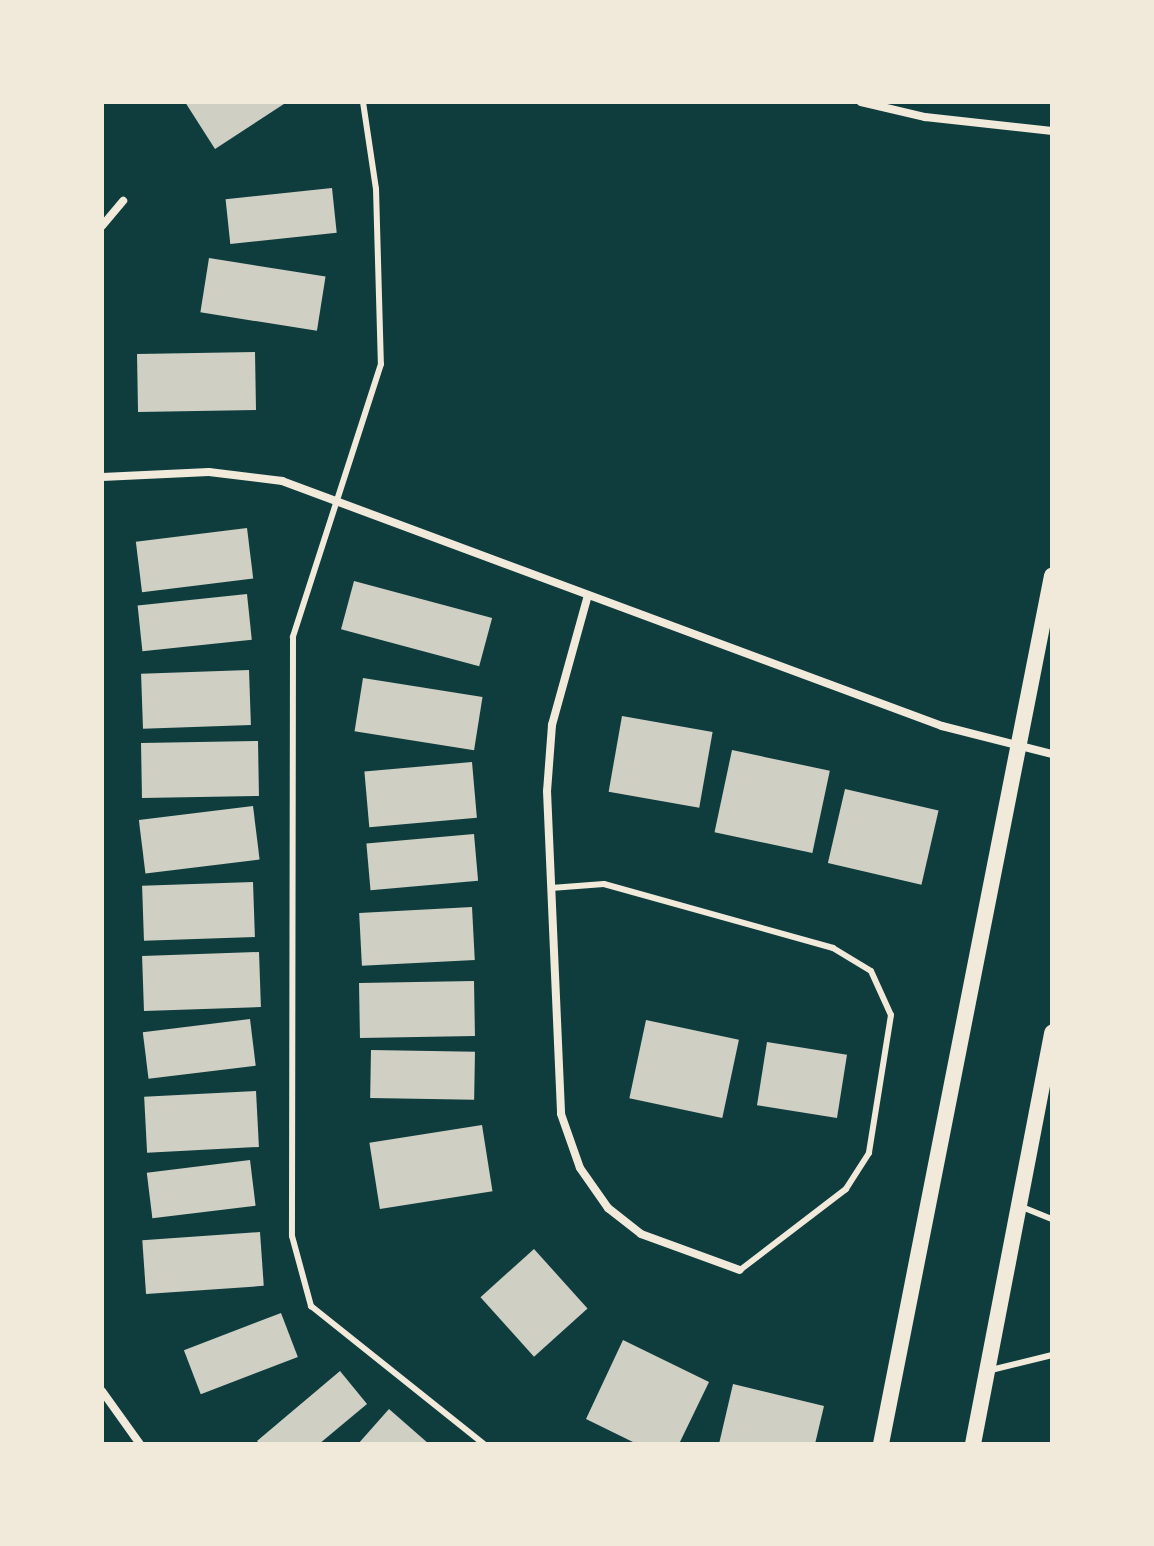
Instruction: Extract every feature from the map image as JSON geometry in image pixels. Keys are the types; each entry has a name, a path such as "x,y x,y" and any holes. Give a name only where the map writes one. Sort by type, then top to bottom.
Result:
{"main road":[{"path":"881,1444 1052,576"},
{"path":"973,1444 1052,1033"}],"street":[{"path":"861,102 925,117 1052,131"},
{"path":"102,226 123,201"},
{"path":"102,477 209,472 282,481 942,726 1052,754"},
{"path":"588,595 552,725 547,791 561,1114 580,1168 608,1208 641,1234 740,1270"},
{"path":"102,1391 140,1444"}],"lane":[{"path":"363,102 376,189 381,364 293,637 292,1236 311,1306 484,1444"},
{"path":"551,888 604,884 833,948 871,971 891,1015 869,1153 846,1189 740,1270"},
{"path":"1019,1206 1052,1219"},
{"path":"987,1371 1052,1355"}],"building":[{"path":"185,102 287,102 215,149"},
{"path":"332,188 337,233 230,244 226,199"},
{"path":"209,258 326,276 317,331 200,312"},
{"path":"255,352 256,410 138,412 137,354"},
{"path":"247,528 253,579 142,592 136,542"},
{"path":"354,581 492,618 479,666 341,629"},
{"path":"247,594 252,640 142,651 138,605"},
{"path":"249,670 251,725 143,729 141,674"},
{"path":"363,678 483,697 474,750 355,731"},
{"path":"622,716 713,732 699,808 609,792"},
{"path":"258,741 259,796 142,798 141,743"},
{"path":"732,750 830,771 812,853 715,832"},
{"path":"472,762 477,818 369,827 364,771"},
{"path":"845,789 939,811 921,885 828,863"},
{"path":"253,806 260,860 145,874 139,820"},
{"path":"474,834 478,881 371,890 366,843"},
{"path":"253,882 255,937 144,941 142,886"},
{"path":"472,907 475,960 362,966 359,913"},
{"path":"259,952 261,1007 144,1011 142,956"},
{"path":"474,981 475,1036 360,1038 359,983"},
{"path":"250,1019 256,1066 149,1079 143,1032"},
{"path":"646,1020 739,1040 722,1118 629,1098"},
{"path":"767,1042 847,1055 837,1118 757,1105"},
{"path":"371,1050 475,1052 474,1100 370,1098"},
{"path":"256,1091 259,1147 147,1153 144,1097"},
{"path":"482,1125 492,1191 380,1209 369,1143"},
{"path":"250,1160 256,1206 152,1218 147,1173"},
{"path":"260,1232 264,1286 146,1294 142,1240"},
{"path":"534,1249 588,1308 534,1357 480,1297"},
{"path":"281,1313 298,1357 201,1394 184,1350"},
{"path":"623,1340 709,1382 679,1444 637,1444 586,1419"},
{"path":"340,1371 367,1404 319,1444 260,1444 257,1441"},
{"path":"733,1384 824,1406 815,1444 719,1444"},
{"path":"389,1409 429,1444 358,1444"}]}
